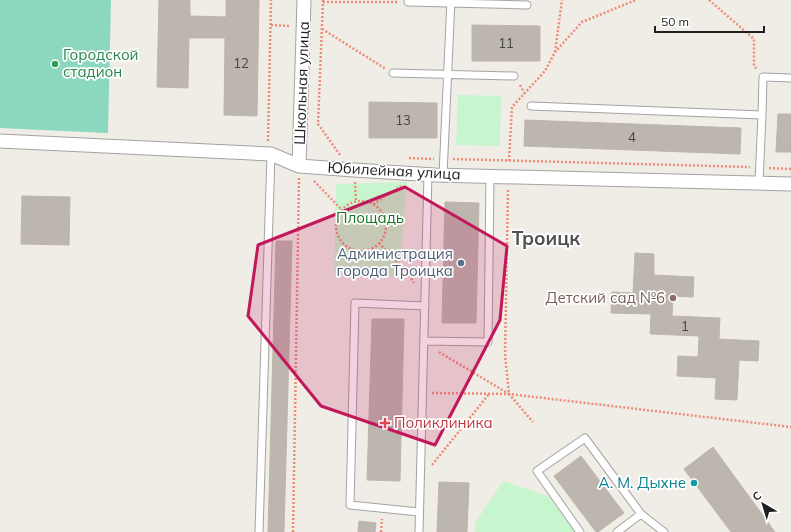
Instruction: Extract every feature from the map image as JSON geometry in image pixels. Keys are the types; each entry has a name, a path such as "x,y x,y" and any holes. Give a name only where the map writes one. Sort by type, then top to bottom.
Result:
{"street":[{"name":"Школьная улица","path":"299,166 304,0"},
{"name":"Юбилейная улица","path":"0,141 269,147 299,166 443,175 791,184"}],"lane":[{"path":"408,2 527,5"},
{"path":"443,175 451,2"},
{"path":"393,73 514,76"},
{"path":"759,183 763,77 791,78"},
{"path":"531,106 762,115"},
{"path":"259,532 269,147"},
{"path":"418,532 428,174"},
{"path":"424,341 488,342 490,176"},
{"path":"419,512 350,505 355,303 425,306"},
{"path":"580,532 537,471 585,438 641,514 664,532"},
{"path":"617,532 641,514"}],"path":[{"path":"269,147 271,0"},
{"path":"555,52 562,0"},
{"path":"710,0 754,39 754,66"},
{"path":"334,155 341,156 318,124 323,1 408,2"},
{"path":"271,25 292,26"},
{"path":"322,29 393,73"},
{"path":"514,76 531,106"},
{"path":"404,158 791,169"},
{"path":"299,166 342,210"},
{"path":"293,532 299,166"},
{"path":"354,170 356,202"},
{"path":"356,202 373,204 380,209 384,216 386,224 385,233 379,243 369,250 361,251 346,246 341,240 337,225 342,210 356,202"},
{"path":"379,243 407,272 425,298"},
{"path":"436,350 509,394"},
{"path":"428,393 509,394 791,427"},
{"path":"430,467 489,393"}],"highlighted area":[{"path":"405,187 507,246 500,320 435,445 321,406 248,316 258,245"}],"green space":[{"name":"Городской стадион","path":"0,0 111,0 108,133 0,128"},
{"path":"458,95 501,96 500,146 456,145"},
{"name":"Площадь","path":"407,182 399,276 334,273 336,184"},
{"path":"503,481 548,496 576,532 475,532 475,523"}],"building":[{"path":"159,0 190,0 190,16 226,17 226,0 259,0 257,116 224,115 225,38 189,38 188,88 157,87"},
{"path":"472,25 540,26 540,61 472,61"},
{"path":"369,102 437,103 437,138 369,138"},
{"path":"778,114 791,114 791,152 776,152"},
{"path":"525,120 741,128 740,154 524,146"},
{"path":"22,196 70,197 69,245 21,244"},
{"name":"Администрация города Троицка","path":"445,202 479,203 476,323 442,323"},
{"path":"276,241 292,241 284,532 268,532"},
{"path":"635,253 654,254 654,275 694,277 693,297 673,296 672,316 720,318 719,339 759,341 758,361 739,360 737,400 715,399 716,378 677,376 678,356 698,357 699,336 650,334 651,314 611,313 612,292 633,293"},
{"name":"Поликлиника","path":"372,319 404,319 400,481 367,480"},
{"path":"713,447 775,532 731,532 684,469"},
{"path":"581,456 624,513 598,532 596,532 554,476"},
{"path":"439,482 469,483 467,532 437,532"},
{"path":"359,521 376,523 375,532 358,532"}],"place":[{"name":"Городской стадион","path":"55,64"},
{"name":"Администрация города Троицка","path":"461,263"},
{"name":"Детский сад №6","path":"673,298"},
{"name":"Поликлиника","path":"385,423"},
{"name":"А. М. Дыхне","path":"694,483"}],"district":[{"name":"Троицк","path":"546,238"}]}
